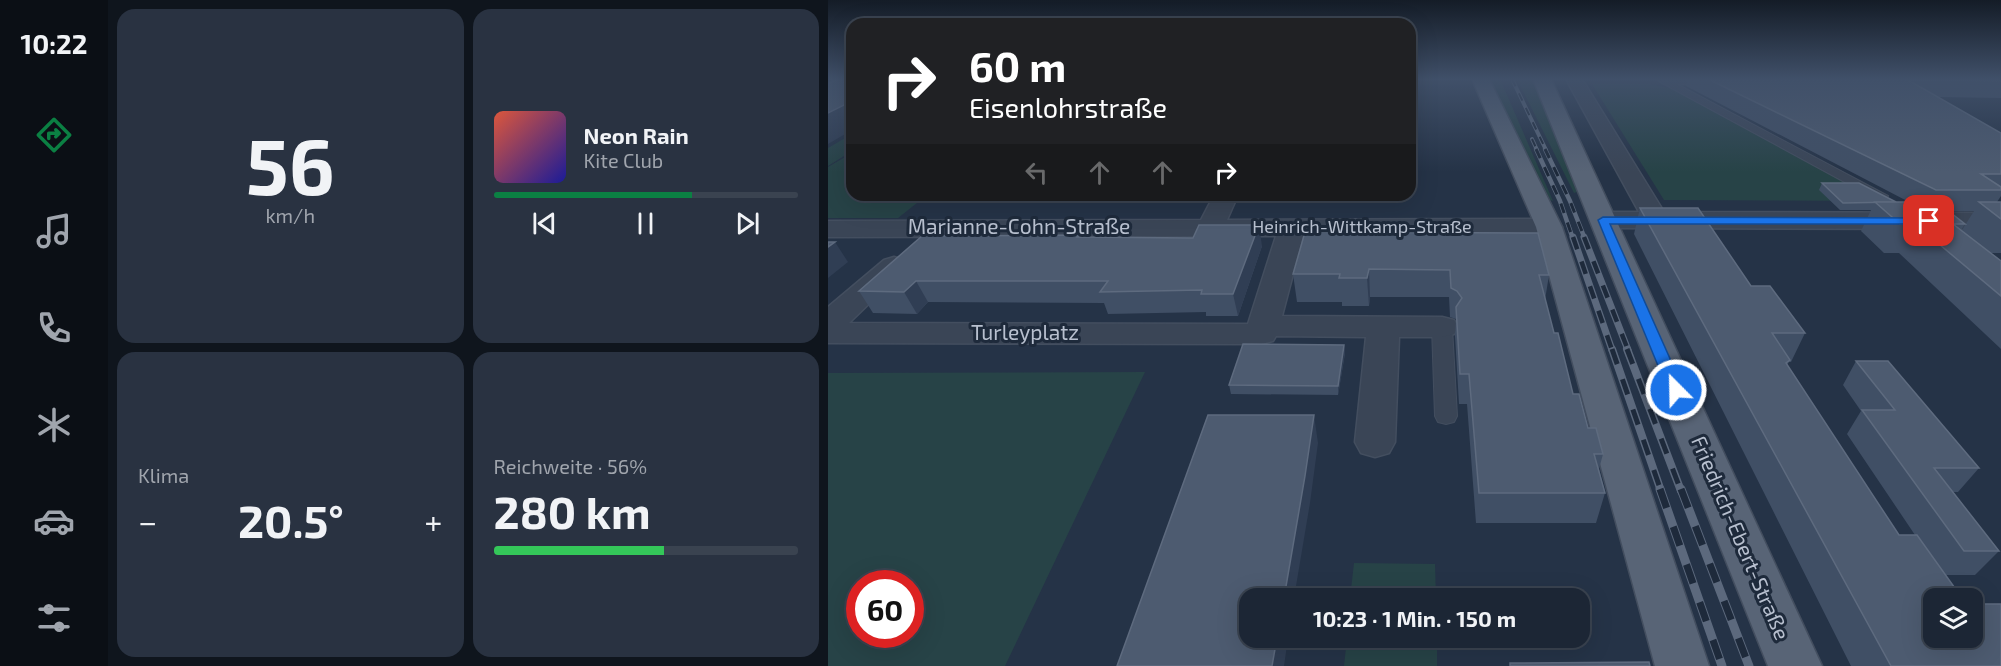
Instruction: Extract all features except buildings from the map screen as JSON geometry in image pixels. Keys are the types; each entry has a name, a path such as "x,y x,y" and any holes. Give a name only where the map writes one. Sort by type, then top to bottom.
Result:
{"main road":[{"path":"1494,110 1549,227 1682,666"},
{"name":"Friedrich-Ebert-Straße","path":"1555,110 1795,666"}],"street":[{"path":"1592,110 1656,220"},
{"path":"1210,227 1223,201"},
{"path":"1603,220 2001,221"},
{"path":"1929,221 1956,243"},
{"path":"1292,226 1263,326 1442,327"},
{"path":"828,324 937,227"},
{"name":"Heinrich-Wittkamp-Straße","path":"1210,227 1549,227"},
{"name":"Marianne-Cohn-Straße","path":"828,229 1210,227"},
{"name":"Turleyplatz","path":"828,333 1261,334 1263,326"},
{"path":"1375,442 1383,327"}],"lane":[{"path":"1719,110 1929,221"},
{"path":"1442,327 1446,416"}],"green space":[{"path":"1505,110 1514,110 1553,201 1550,200"},
{"path":"1533,110 1544,110 1577,192 1574,193"},
{"path":"1608,110 1716,110 1886,201 1664,200"},
{"path":"846,138 846,155 828,166 828,148"},
{"path":"846,156 846,201 919,201 898,218 828,218 828,167"},
{"path":"1145,372 1005,666 828,666 828,373"},
{"path":"1354,563 1435,564 1436,588 1351,588"},
{"path":"1346,648 1437,648 1437,666 1344,666"}],"railway":[{"path":"1527,110 1546,150"},
{"path":"1532,139 1537,150"},
{"path":"1536,149 1560,201 1573,239"},
{"path":"1545,149 1585,239"},
{"path":"1573,237 1612,350"},
{"path":"1584,237 1628,350"},
{"path":"1612,349 1661,491"},
{"path":"1627,349 1681,491"},
{"path":"1660,489 1722,666"},
{"path":"1681,489 1749,666"}],"route":[{"path":"1676,390 1603,220 1929,221"}]}
